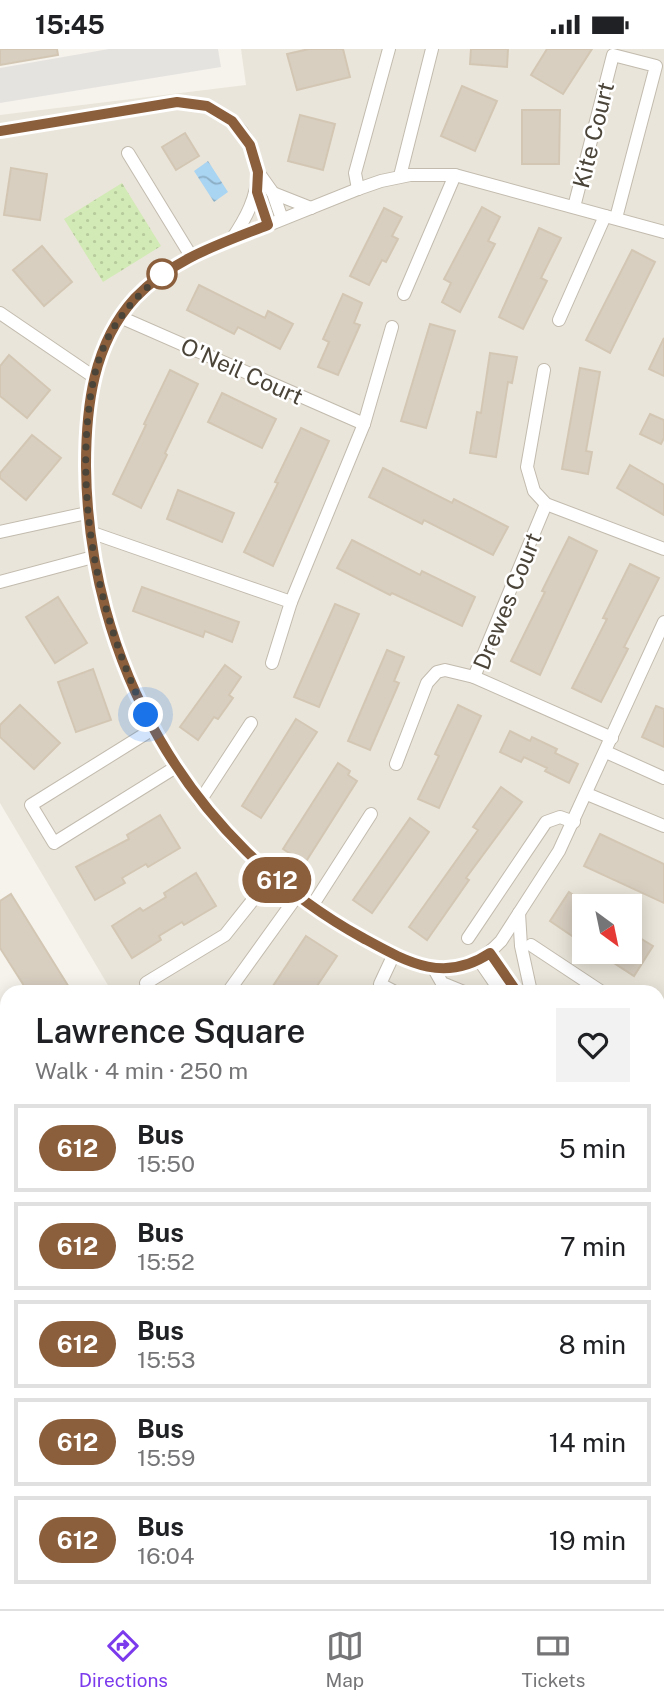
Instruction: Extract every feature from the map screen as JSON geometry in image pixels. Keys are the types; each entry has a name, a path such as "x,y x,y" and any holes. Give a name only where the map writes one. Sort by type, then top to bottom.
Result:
{"street":[{"path":"358,189 355,173 389,49"},
{"path":"400,176 432,49"},
{"name":"Kite Court","path":"574,207 613,55 656,66 610,217"},
{"path":"0,131 177,102 207,106 232,121 250,145 258,172 257,192 268,225"},
{"path":"128,153 191,256"},
{"path":"258,172 274,193 282,219"},
{"path":"664,232 455,175 434,173 400,176 358,189 191,256 150,284 121,317 104,347 94,377 86,446 87,513 93,557 112,635 153,729 176,767 222,827 272,876 296,895 339,924 394,954 434,969 449,970 484,957 501,941 559,851 574,822 664,622"},
{"path":"404,294 455,175"},
{"path":"231,240 257,192"},
{"path":"274,193 311,208"},
{"path":"559,320 610,217"},
{"path":"0,313 94,377"},
{"name":"O'Neil Court","path":"121,317 364,425"},
{"path":"272,663 291,602 364,425 392,327"},
{"path":"544,370 527,467 534,491 546,504"},
{"name":"Drewes Court","path":"612,738 474,677 546,504 664,549"},
{"path":"0,532 87,513"},
{"path":"90,532 291,602"},
{"path":"0,582 93,557"},
{"path":"396,764 431,676 446,670 474,677"},
{"path":"200,801 251,723"},
{"path":"153,729 30,805 54,843 176,767"},
{"path":"606,752 664,778"},
{"path":"587,794 664,826"},
{"path":"312,906 371,814"},
{"path":"468,938 546,822 560,817 574,822"},
{"path":"148,985 146,982 225,935 272,876"},
{"path":"233,985 296,895"},
{"path":"519,913 521,946 529,985"},
{"path":"531,945 591,985"},
{"path":"382,985 380,984 394,954"},
{"path":"484,957 498,985"},
{"path":"484,957 510,985"},
{"path":"434,969 442,982 449,985"}],"shaded area":[{"path":"109,49 218,49 221,67 0,103 0,68"},
{"path":"241,49 664,49 664,985 108,985 0,803 0,115 246,85"}],"green space":[{"path":"122,183 161,246 103,282 64,219"}],"water":[{"path":"208,161 228,192 214,202 194,171"}],"building":[{"path":"0,49 57,49 58,55 0,65"},
{"path":"309,49 343,49 350,77 297,90 287,54"},
{"path":"471,49 508,49 507,67 470,64"},
{"path":"547,49 592,49 563,94 531,75"},
{"path":"462,86 497,101 475,151 441,136"},
{"path":"522,110 560,110 559,164 522,164"},
{"path":"300,115 335,124 323,170 288,161"},
{"path":"185,133 199,156 176,170 162,147"},
{"path":"11,168 47,174 40,220 4,215"},
{"path":"482,207 500,217 488,241 495,244 460,312 442,302 451,283 444,279"},
{"path":"384,208 402,217 392,236 398,239 386,262 382,260 369,285 350,276"},
{"path":"539,228 561,238 541,278 547,281 523,329 499,317"},
{"path":"42,246 72,282 44,306 13,270"},
{"path":"632,250 655,262 610,353 586,340"},
{"path":"199,285 265,318 268,311 293,324 280,349 238,327 234,334 187,310"},
{"path":"343,294 362,303 354,323 360,325 338,375 318,367 329,342 323,339"},
{"path":"430,324 455,331 426,428 401,421"},
{"path":"664,338 664,376 649,369"},
{"path":"490,353 517,357 512,383 508,382 496,457 470,453 477,412 481,413"},
{"path":"9,355 50,390 27,418 0,396 0,366"},
{"path":"580,368 600,372 586,451 592,452 588,474 562,469"},
{"path":"170,370 198,384 141,508 113,494"},
{"path":"222,393 276,419 262,448 208,422"},
{"path":"650,414 664,420 664,438 661,444 640,434"},
{"path":"301,428 329,441 273,566 244,552"},
{"path":"32,435 61,458 26,500 0,478 0,473"},
{"path":"630,465 664,485 664,515 617,488"},
{"path":"383,468 452,503 454,499 508,527 493,555 424,520 422,524 369,497"},
{"path":"178,490 234,513 222,542 167,519"},
{"path":"569,537 597,551 540,675 511,661"},
{"path":"352,540 420,575 422,571 475,597 462,626 392,593 390,595 337,568"},
{"path":"630,564 659,578 624,647 628,649 601,702 572,688 607,619 603,618"},
{"path":"142,587 239,622 232,642 205,631 203,637 133,611"},
{"path":"58,597 87,643 55,663 26,617"},
{"path":"335,604 359,614 319,707 294,697"},
{"path":"387,650 404,657 394,681 399,683 370,750 348,741"},
{"path":"225,665 241,677 229,695 233,698 218,719 214,717 198,740 180,727"},
{"path":"93,669 111,720 76,732 58,682"},
{"path":"20,705 60,743 34,769 0,737 0,725"},
{"path":"458,705 481,716 439,808 418,799 439,756 435,754"},
{"path":"656,706 664,709 664,747 642,737"},
{"path":"296,719 317,732 261,818 242,806"},
{"path":"510,731 530,741 532,737 557,749 555,753 578,764 569,783 524,757 521,762 500,752"},
{"path":"338,763 350,771 348,775 357,781 305,863 283,849"},
{"path":"501,787 522,802 466,878 469,880 427,940 409,927 478,830 473,827"},
{"path":"160,815 180,848 148,867 146,864 122,878 125,883 95,900 76,867 129,839 127,835"},
{"path":"410,818 429,832 372,913 353,900"},
{"path":"600,834 664,864 664,903 584,866"},
{"path":"196,873 216,906 159,936 161,940 132,958 112,926 140,908 143,911 166,897 164,893"},
{"path":"569,892 572,894 572,936 550,921"},
{"path":"11,894 68,985 24,985 0,948 0,901"},
{"path":"306,936 337,956 318,985 274,985"},
{"path":"642,939 653,946 642,963"},
{"path":"616,964 642,964 634,976"}],"bus line":[{"name":"612","path":"0,131 177,102 192,102 207,106 232,121 250,145 258,172 257,192 268,225 191,256 150,284 134,299 109,336 94,377 86,446 87,513 97,577 112,635 146,715 176,767 222,827 272,876 339,924 394,954 434,969 449,970 465,967 490,953 512,985"}],"route":[{"path":"146,715 112,635 102,598 87,513 86,446 94,377 109,336 134,299 170,268 162,274"}]}
